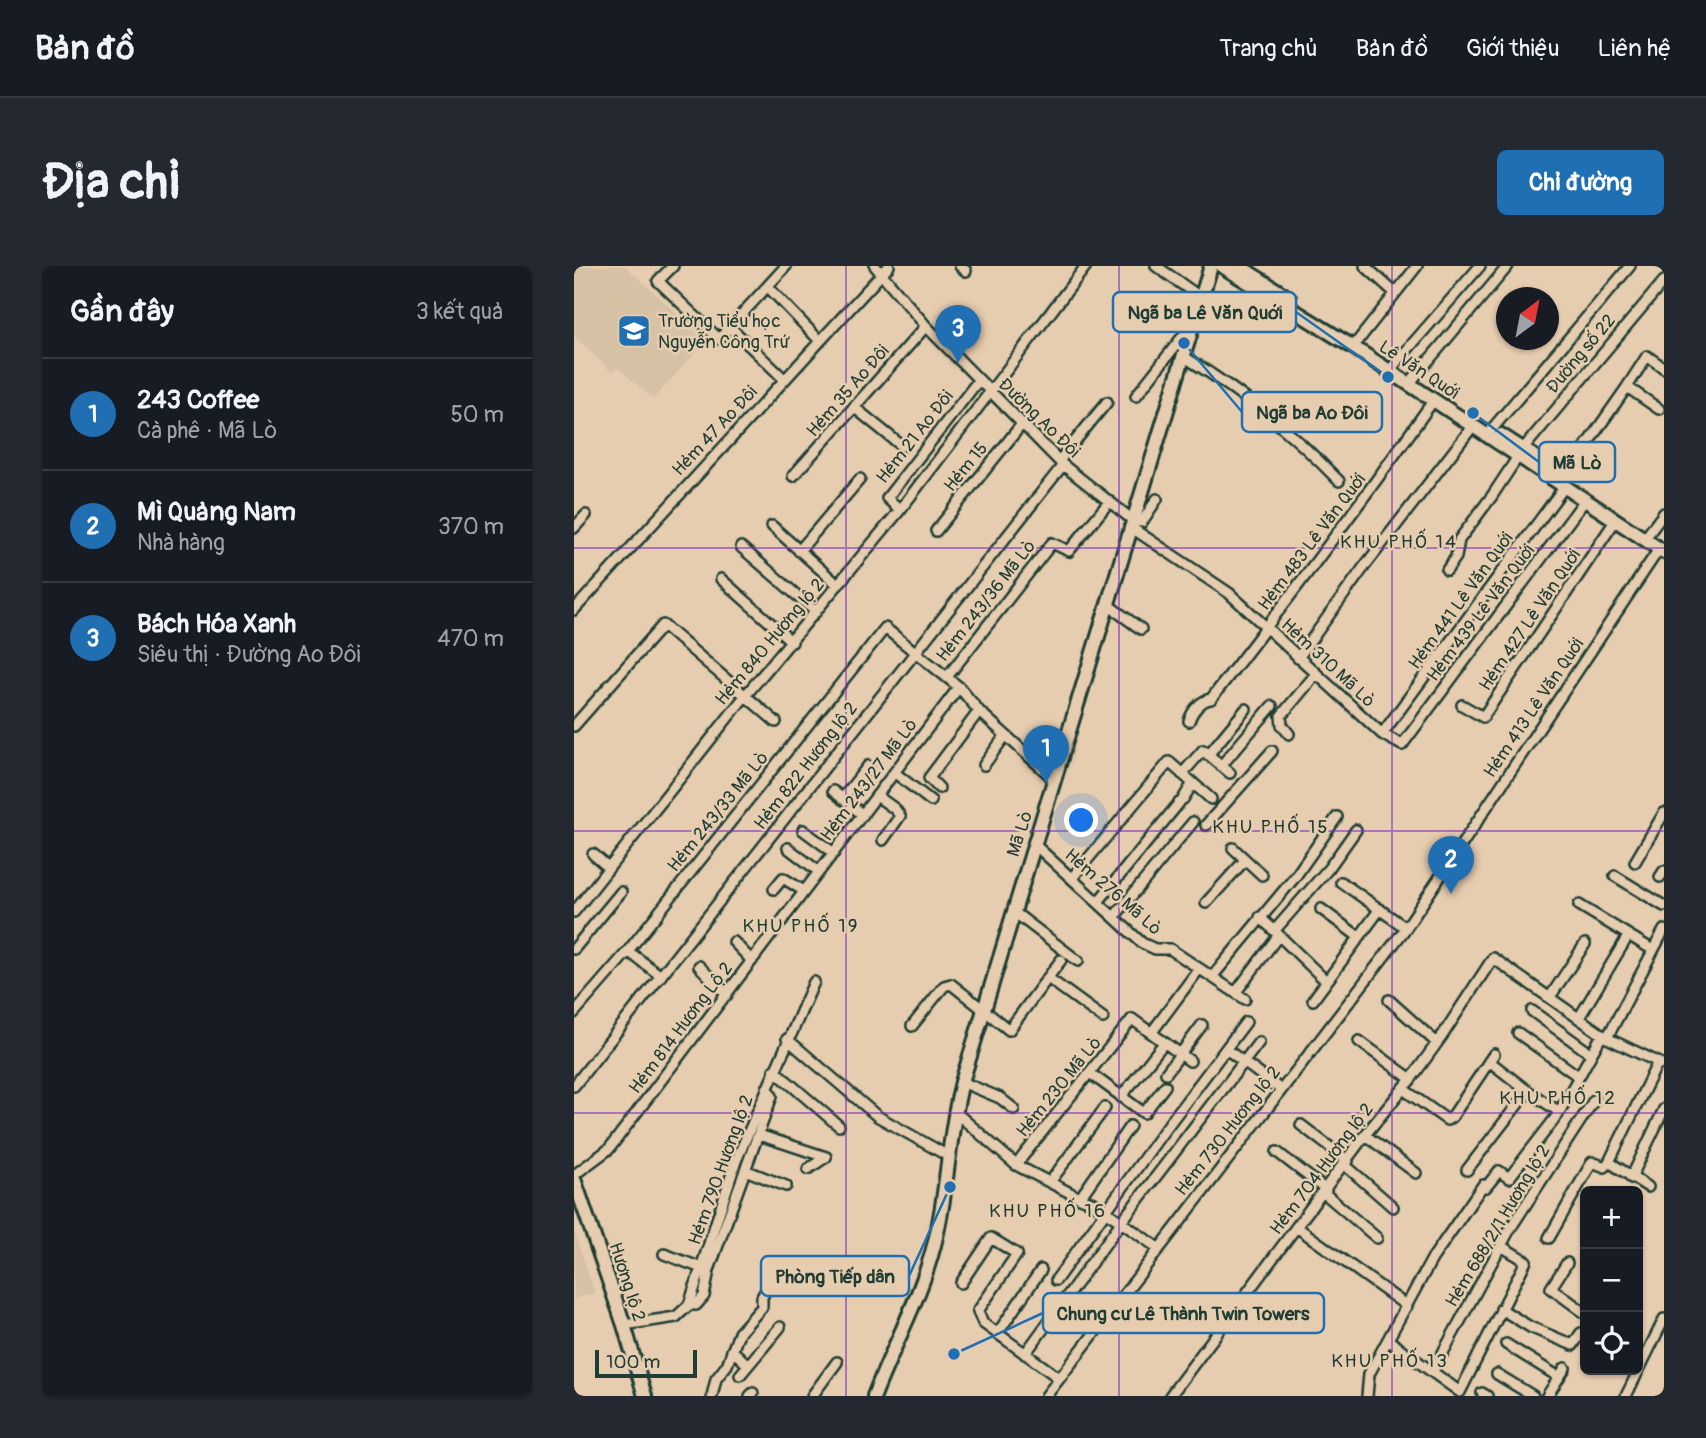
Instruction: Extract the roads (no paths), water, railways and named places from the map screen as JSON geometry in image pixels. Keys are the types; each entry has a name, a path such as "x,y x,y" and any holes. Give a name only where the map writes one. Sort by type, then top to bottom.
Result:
{"main road":[{"name":"Mã Lò","path":"874,1396 931,1257 940,1219 954,1111 962,1082 1211,266"},
{"name":"Lê Văn Quới","path":"1222,266 1394,365 1492,429 1520,452"},
{"name":"Lê Văn Quới","path":"1239,266 1355,344 1433,401 1520,452 1604,508 1649,533 1662,548"},
{"name":"Lê Văn Quới","path":"1565,482 1585,500 1604,508 1615,521 1662,548"},
{"name":"Hương lộ 2","path":"574,1177 645,1396"}],"street":[{"path":"673,266 658,281 719,339 786,266"},
{"name":"Hẻm 47 Ao Đôi","path":"574,610 820,340 878,270 889,266"},
{"name":"Hẻm 840 Hương lộ 2","path":"574,912 746,696 900,510 1086,266"},
{"path":"1156,266 1200,297"},
{"path":"1365,266 1394,292"},
{"path":"1355,344 1417,266"},
{"path":"1394,365 1480,266"},
{"path":"1413,379 1508,266"},
{"path":"1492,429 1630,266"},
{"name":"Đường Ao Đôi","path":"878,270 978,381 1061,463 1133,524"},
{"name":"Đường số 22","path":"1447,570 1456,557 1459,540 1520,452 1664,281"},
{"path":"768,288 820,340"},
{"name":"Hẻm 35 Ao Đôi","path":"793,476 926,326"},
{"path":"730,327 784,379"},
{"path":"1136,396 1183,336 1189,335"},
{"path":"1183,356 1316,456 1339,481"},
{"name":"Hẻm 441 Lê Văn Quới","path":"1382,734 1565,482 1647,356 1664,368"},
{"name":"Hẻm 21 Ao Đôi","path":"900,510 887,498 978,381"},
{"path":"1627,387 1659,409"},
{"name":"Hẻm 483 Lê Văn Quới","path":"1189,721 1193,712 1206,700 1211,699 1267,628 1383,473 1433,401"},
{"name":"Hẻm 822 Hương lộ 2","path":"574,1086 915,652 1107,402"},
{"path":"855,408 902,446"},
{"name":"Hẻm 15","path":"936,531 1022,424"},
{"path":"1298,658 1364,567 1473,426"},
{"path":"799,551 860,479"},
{"path":"1133,524 1146,519 1157,499"},
{"name":"Hẻm 439 Lê Văn Quới","path":"1402,745 1585,500"},
{"name":"Hẻm 243/36 Mã Lò","path":"947,677 1052,543 1069,551 1109,502"},
{"path":"1649,533 1664,513"},
{"path":"574,528 586,515"},
{"name":"Hẻm 427 Lê Văn Quới","path":"1462,705 1483,717 1615,521"},
{"name":"Hẻm 310 Mã Lò","path":"1133,524 1229,593 1382,734 1402,745"},
{"path":"772,526 838,585"},
{"path":"741,547 816,612"},
{"name":"Hẻm 413 Lê Văn Quới","path":"1435,886 1662,548"},
{"path":"721,579 792,642"},
{"path":"1108,605 1141,629"},
{"path":"574,726 663,625 776,722"},
{"name":"Hẻm 243/33 Mã Lò","path":"574,1013 628,951 884,628 915,652"},
{"path":"915,652 959,687 979,712 1055,780"},
{"path":"1289,734 1280,720 1281,716 1316,674"},
{"name":"Hẻm 243/27 Mã Lò","path":"804,891 959,687"},
{"path":"1221,766 1272,706"},
{"path":"1208,755 1246,709"},
{"path":"939,788 929,778 979,712"},
{"path":"984,765 1005,736"},
{"path":"1182,774 1203,750 1230,773"},
{"path":"1206,825 1272,751"},
{"path":"1072,878 1169,762 1211,799"},
{"path":"842,799 868,766"},
{"path":"895,774 931,801"},
{"path":"1098,902 1193,783"},
{"path":"833,791 863,815"},
{"path":"877,796 895,808 900,816 883,840"},
{"path":"1635,862 1664,813"},
{"path":"1212,976 1295,877 1337,817"},
{"path":"1114,917 1193,822"},
{"path":"803,830 834,853"},
{"path":"1236,992 1277,932 1356,830"},
{"name":"Hẻm 276 Mã Lò","path":"1035,845 1142,943 1155,949 1170,949 1245,999"},
{"path":"788,848 818,871"},
{"path":"1233,848 1262,875"},
{"path":"593,854 609,868"},
{"path":"1206,903 1245,860"},
{"path":"1615,876 1664,906"},
{"path":"774,889 783,878 804,891"},
{"path":"1341,883 1406,928"},
{"name":"Hẻm 730 Hương lộ 2","path":"1046,1396 1280,1089 1349,1004 1435,886"},
{"name":"Hẻm 814 Hương Lộ 2","path":"574,1177 609,1149 804,891"},
{"path":"574,949 621,892"},
{"path":"1579,905 1653,950"},
{"path":"1321,909 1359,937"},
{"path":"1313,1000 1380,909"},
{"path":"1014,912 1078,961"},
{"path":"1260,917 1326,981"},
{"path":"1367,1396 1369,1374 1432,1259 1483,1185 1486,1187 1499,1171 1509,1178 1557,1116 1664,930"},
{"path":"1579,1018 1628,936"},
{"path":"734,942 752,961"},
{"path":"1549,1238 1592,1162 1605,1167 1609,1162 1661,1063 1605,1036 1550,998 1585,944"},
{"path":"628,951 661,976"},
{"name":"Hẻm 704 Hương lộ 2","path":"1170,1396 1365,1135 1411,1079 1493,958 1550,998"},
{"path":"912,1026 947,985 951,984 1009,1030 1061,961"},
{"path":"698,966 727,995"},
{"path":"1190,1061 1152,1032 1199,969"},
{"path":"1048,978 1103,1018"},
{"name":"Hẻm 790 Hương lộ 2","path":"624,1325 676,1317 689,1305 706,1269 736,1161 814,982"},
{"path":"1389,1000 1437,1043"},
{"path":"1532,1011 1591,1054"},
{"name":"Hẻm 230 Mã Lò","path":"954,1111 1016,1165 1091,1074 1132,1019 1152,1032"},
{"path":"1056,1280 1246,1022"},
{"path":"1166,1073 1202,1025"},
{"path":"1518,1033 1578,1076"},
{"path":"787,1039 877,1116 948,1156"},
{"path":"1359,1041 1411,1079"},
{"path":"1025,1354 1122,1221 1259,1042"},
{"path":"1121,1097 1164,1043"},
{"path":"1226,1049 1280,1089"},
{"path":"1403,1089 1447,1120 1452,1117 1492,1058 1528,1091 1558,1111"},
{"path":"774,1070 839,1126"},
{"path":"1091,1074 1144,1113 1166,1086"},
{"path":"962,1082 1000,1098 1014,1109"},
{"path":"664,1254 706,1269 759,1135 772,1096 767,1088"},
{"path":"1467,1170 1528,1091"},
{"name":"Hẻm 688/2/1 Hương lộ 2","path":"1433,1371 1501,1246 1594,1100"},
{"path":"1050,1182 1105,1108"},
{"path":"1631,1178 1664,1109"},
{"path":"1301,1125 1393,1207"},
{"path":"1080,1198 1129,1126"},
{"path":"759,1135 826,1157 808,1168"},
{"path":"1365,1135 1416,1173"},
{"path":"1277,1152 1377,1238"},
{"path":"1609,1162 1648,1187"},
{"path":"1016,1165 1107,1210 1158,1248"},
{"path":"745,1170 786,1186"},
{"path":"1298,1228 1407,1306"},
{"path":"961,1283 991,1238 1017,1254 978,1311 983,1323 1059,1378"},
{"path":"1388,1340 1460,1392 1526,1261 1501,1246"},
{"path":"1567,1264 1551,1287 1580,1308"},
{"path":"997,1334 1041,1270"},
{"path":"712,1396 716,1379 727,1365 739,1333 762,1307 762,1297 770,1283"},
{"path":"1502,1309 1530,1327 1573,1345 1580,1336"},
{"path":"1643,1360 1664,1318"},
{"path":"740,1375 780,1327"},
{"path":"1506,1344 1559,1377"},
{"path":"732,1350 748,1365"},
{"path":"812,1396 837,1362"},
{"path":"1547,1396 1565,1368"},
{"path":"1497,1374 1533,1396"},
{"path":"1626,1396 1636,1375"}],"place":[{"name":"Trường Tiểu học Nguyễn Công Trứ","path":"634,331"},
{"name":"Ngã ba Ao Đôi","path":"1184,343"},
{"name":"Bách Hóa Xanh","path":"958,363"},
{"name":"Ngã ba Lê Văn Quới","path":"1388,377"},
{"name":"Mã Lò","path":"1473,413"},
{"name":"243 Coffee","path":"1046,783"},
{"name":"Mì Quảng Nam","path":"1451,894"},
{"name":"Phòng Tiếp dân","path":"950,1187"},
{"name":"Chung cư Lê Thành Twin Towers","path":"954,1354"}],"district":[{"name":"KHU PHỐ 14","path":"1399,542"},
{"name":"KHU PHỐ 15","path":"1271,827"},
{"name":"KHU PHỐ 19","path":"801,926"},
{"name":"KHU PHỐ 12","path":"1558,1098"},
{"name":"KHU PHỐ 16","path":"1048,1211"},
{"name":"KHU PHỐ 13","path":"1390,1361"}]}
